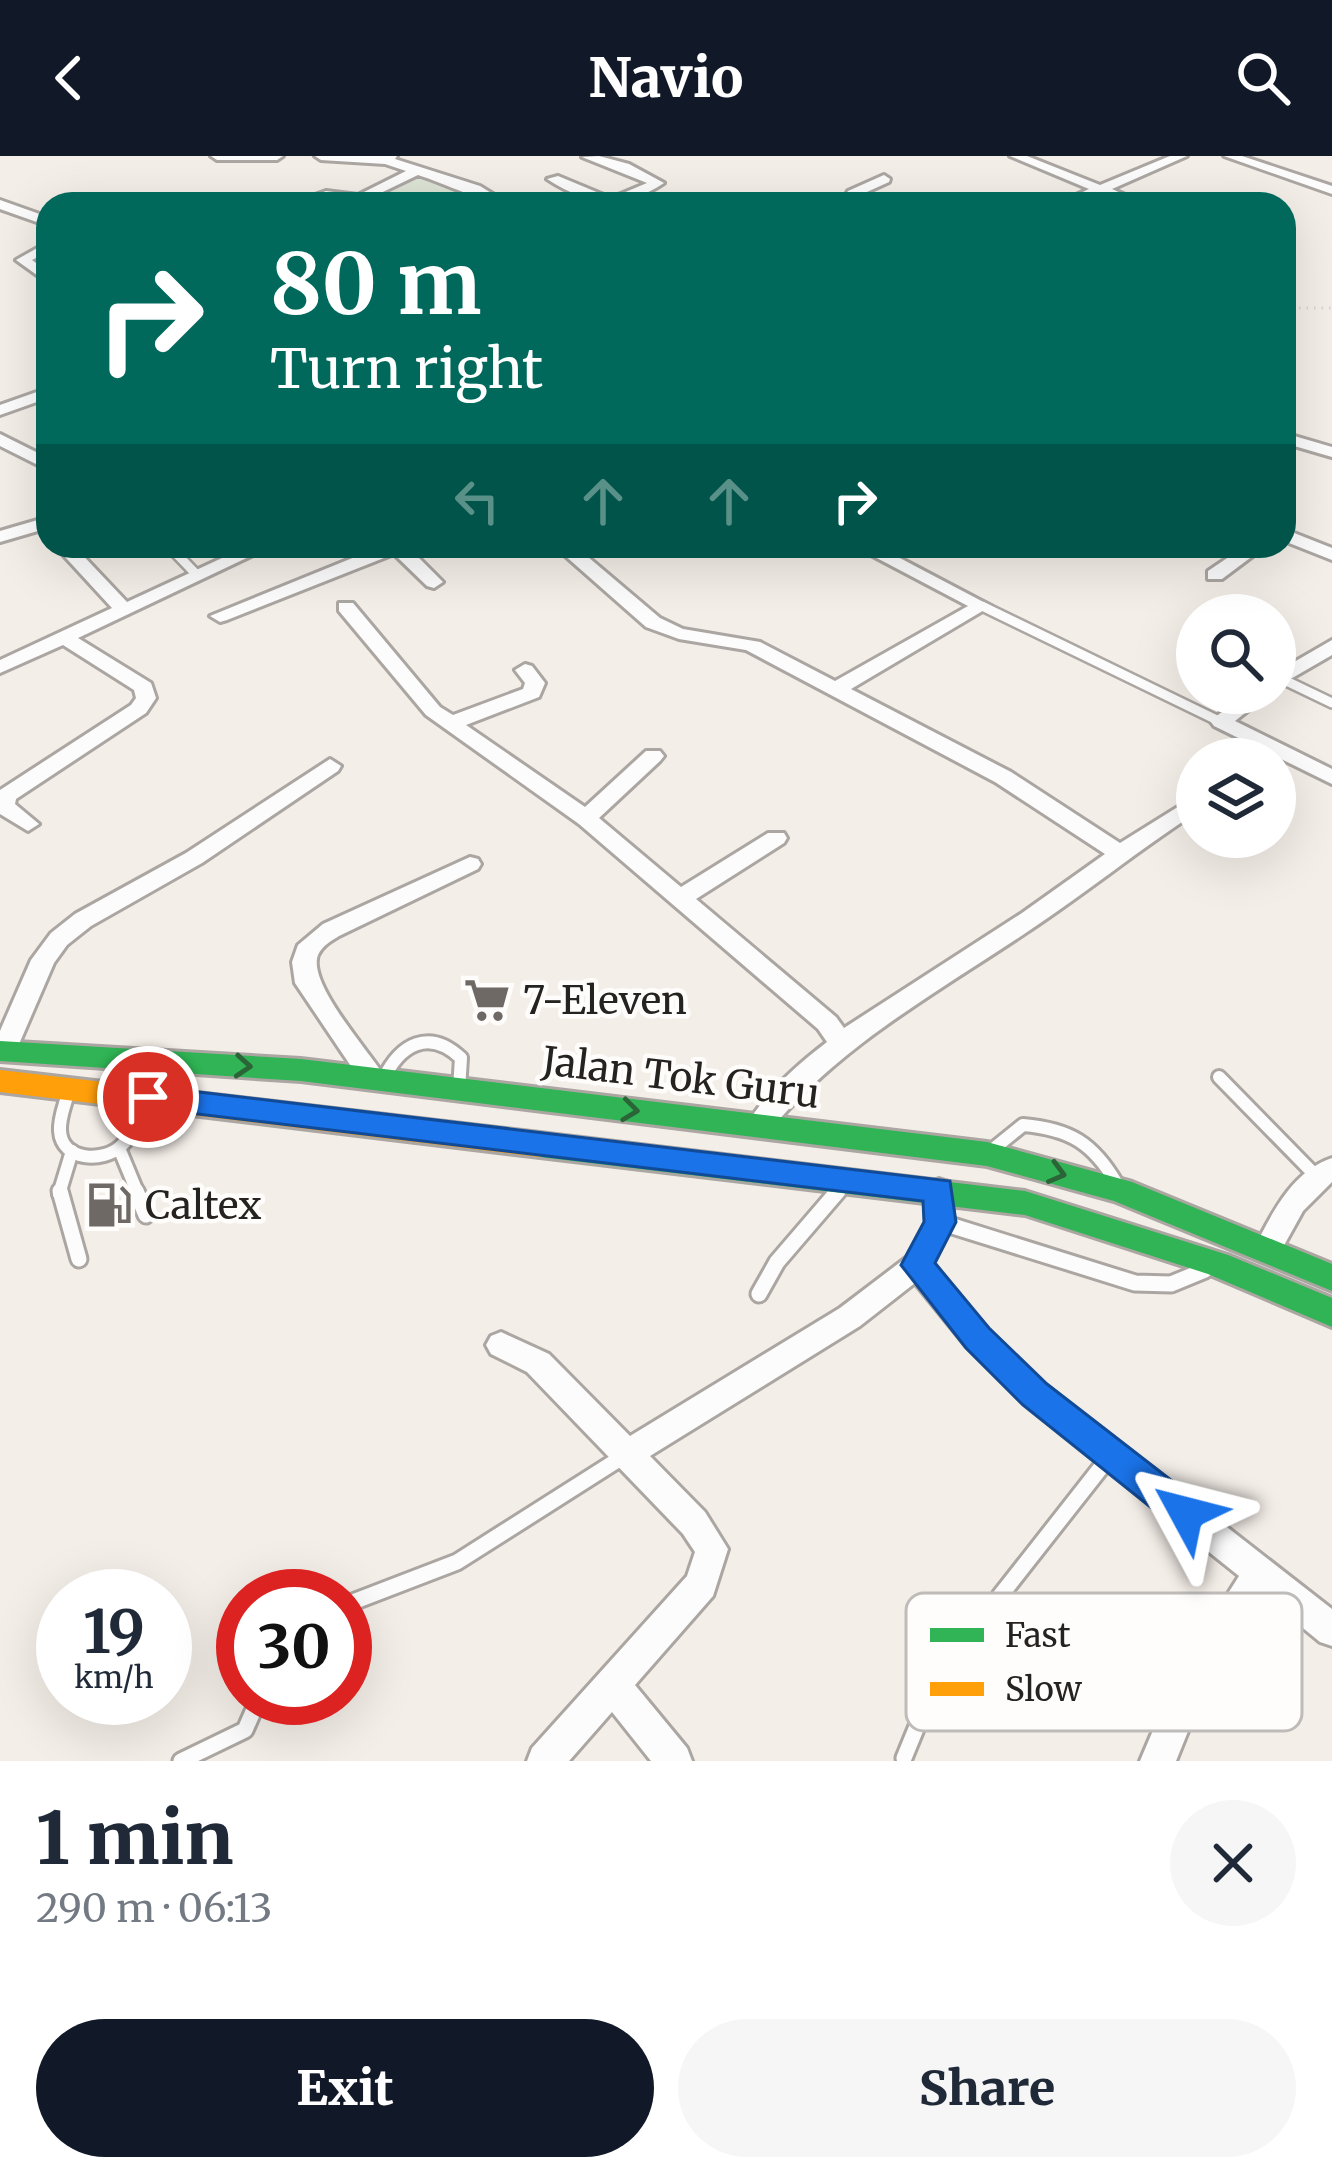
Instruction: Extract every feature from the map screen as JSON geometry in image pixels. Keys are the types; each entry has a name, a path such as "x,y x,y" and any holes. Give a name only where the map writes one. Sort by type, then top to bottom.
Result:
{"main road":[{"name":"Jalan Tok Guru","path":"2,1051 301,1070 987,1154 1121,1191 1332,1278"},
{"name":"Jalan Tok Guru","path":"0,1082 1025,1203 1217,1264 1332,1313"},
{"path":"463,1134 466,1091"}],"street":[{"path":"217,156 277,156"},
{"path":"321,156 388,158 480,192"},
{"path":"1016,156 1111,192"},
{"path":"1092,192 1181,156"},
{"path":"1230,156 1332,190"},
{"path":"588,157 625,166 658,183 638,192"},
{"path":"374,192 416,171"},
{"path":"553,178 584,192"},
{"path":"857,192 884,179"},
{"path":"0,204 36,218"},
{"path":"0,252 36,270"},
{"path":"22,260 36,252"},
{"path":"0,410 36,397"},
{"path":"0,439 36,458"},
{"path":"1296,442 1332,452"},
{"path":"0,537 36,526"},
{"path":"1296,539 1332,555"},
{"path":"75,558 123,609"},
{"path":"1,666 234,558"},
{"path":"220,616 367,558"},
{"path":"409,558 434,582"},
{"path":"577,558 650,621 690,636 734,639 836,689 1003,778 1118,852"},
{"path":"887,558 982,605"},
{"path":"1215,575 1240,558"},
{"path":"836,689 982,605"},
{"path":"346,607 433,711 587,819 826,1023 842,1044"},
{"path":"28,824 3,806 6,796 139,709 146,698 143,686 64,638"},
{"path":"1296,669 1332,646"},
{"path":"451,724 532,693 535,683 525,670"},
{"path":"1232,714 1221,722 1247,738"},
{"path":"587,819 653,756"},
{"path":"1296,763 1332,777"},
{"path":"2,1051 43,959 59,939 82,920 194,857 330,766"},
{"path":"759,1126 788,1086 842,1044 1176,815"},
{"path":"679,899 776,838"},
{"path":"378,1080 308,982 304,962 310,945 331,930 470,864"},
{"path":"1267,1250 1295,1198 1324,1173"},
{"path":"627,1454 850,1317 917,1265 940,1222 939,1190"},
{"path":"917,1265 977,1338 1035,1395 1287,1593"},
{"path":"502,1345 538,1363 694,1523 712,1549 701,1585 545,1761"},
{"path":"1247,1593 1261,1571"},
{"path":"1302,1605 1332,1630"},
{"path":"612,1685 674,1761"},
{"path":"1158,1761 1168,1731"}],"lane":[{"path":"181,558 196,574"},
{"path":"982,605 1221,722"},
{"path":"1296,688 1332,704"},
{"path":"378,1080 398,1052 413,1041 430,1040 452,1048 460,1058 466,1091"},
{"path":"1219,1077 1324,1173"},
{"path":"70,1088 60,1126 62,1140 72,1151 105,1156 119,1148 148,1097"},
{"path":"987,1154 1023,1125 1040,1126 1097,1147 1121,1191"},
{"path":"119,1148 146,1215"},
{"path":"72,1151 59,1194 79,1259"},
{"path":"759,1294 777,1262 849,1179"},
{"path":"940,1222 1135,1283 1171,1284 1217,1264"},
{"path":"372,1595 457,1562 627,1454"},
{"path":"1002,1593 1110,1455"},
{"path":"181,1761 247,1725"}],"path":[{"path":"1296,308 1332,308"}],"green space":[{"path":"423,176 475,192 385,192"}],"traffic: fast":[{"path":"0,1051 301,1070 987,1154 1121,1191 1332,1278"},
{"path":"540,1145 1025,1203 1217,1264 1332,1313"}],"traffic: slow":[{"path":"0,1081 540,1145"}],"place":[{"name":"7-Eleven","path":"487,1000"},
{"name":"Caltex","path":"109,1205"}],"route":[{"path":"148,1097 939,1190 940,1222 917,1265 977,1338 1035,1395 1186,1513"}]}
